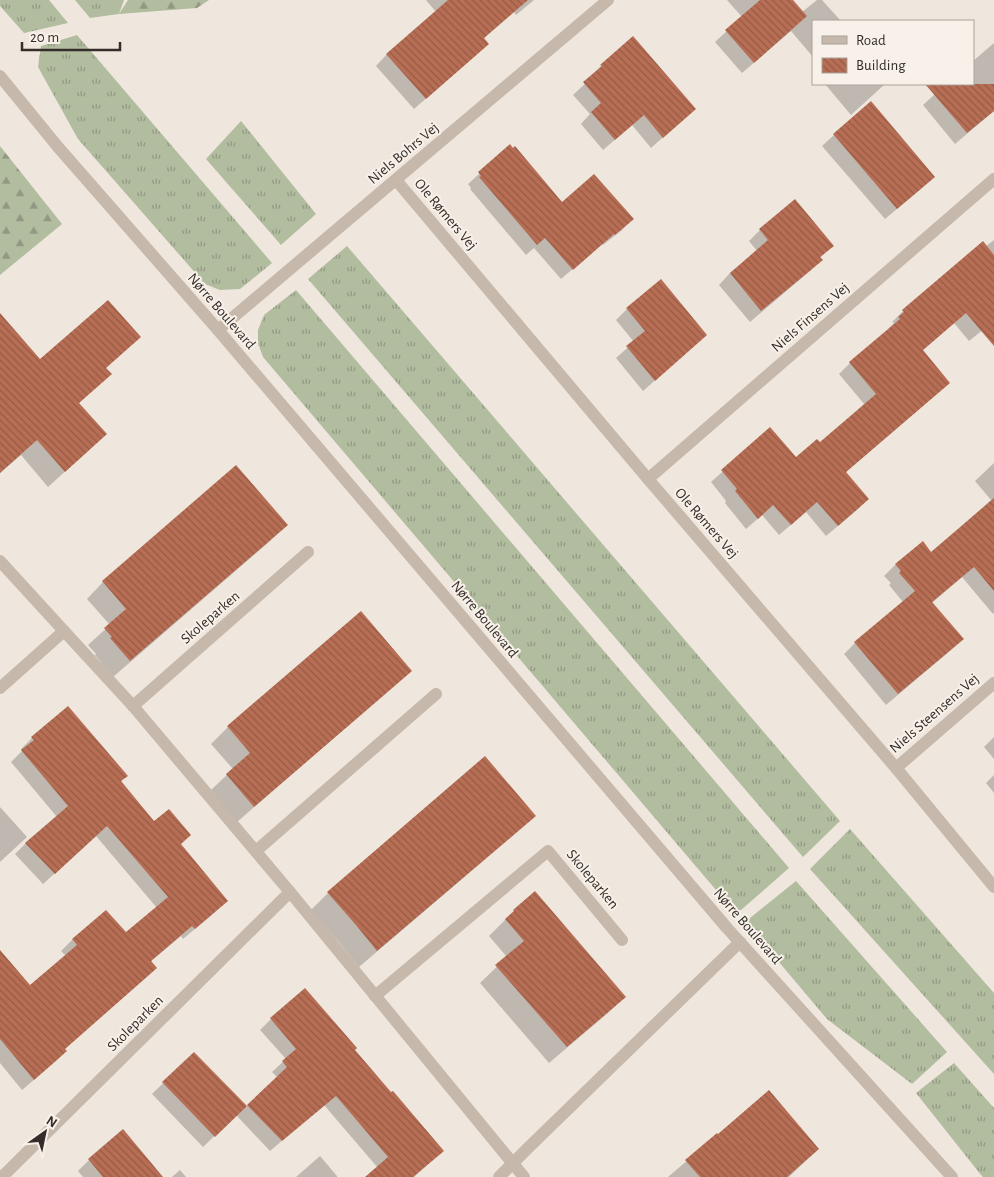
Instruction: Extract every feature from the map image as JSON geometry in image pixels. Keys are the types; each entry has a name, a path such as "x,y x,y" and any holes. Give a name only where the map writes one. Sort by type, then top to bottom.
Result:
{"street":[{"name":"Niels Bohrs Vej","path":"218,330 608,0"},
{"name":"Nørre Boulevard","path":"0,76 58,147 218,330 740,942 952,1177"},
{"name":"Niels Finsens Vej","path":"648,478 994,179"},
{"name":"Ole Rømers Vej","path":"396,180 896,768 994,887"},
{"name":"Skoleparken","path":"133,706 308,552"},
{"path":"0,560 133,706 256,851 524,1177"},
{"path":"0,688 64,631"},
{"name":"Niels Steensens Vej","path":"896,768 994,683"},
{"path":"256,851 436,694"},
{"name":"Skoleparken","path":"375,996 548,851 622,940"},
{"name":"Skoleparken","path":"2,1177 290,892"},
{"path":"499,1177 740,942"}],"green space":[{"path":"0,0 49,0 68,23 24,33 0,6"},
{"path":"75,0 124,0 119,14 90,18"},
{"path":"128,0 209,0 197,8 119,14"},
{"path":"77,35 272,263 240,289 220,290 205,284 78,139 38,67 41,46"},
{"path":"241,121 316,214 281,245 206,159"},
{"path":"0,146 62,224 0,275"},
{"path":"347,246 840,821 803,857 308,279"},
{"path":"296,290 789,868 741,910 733,910 263,357 258,343 258,330 264,315"},
{"path":"850,829 994,993 994,1074 810,869"},
{"path":"796,881 947,1052 912,1084 827,1019 745,922"},
{"path":"954,1063 994,1108 994,1177 983,1177 981,1175 916,1093"}],"building":[{"path":"448,0 528,0 484,38 489,44 426,99 386,54"},
{"path":"760,0 793,0 807,16 754,63 725,30"},
{"path":"633,36 696,109 663,138 644,115 615,140 591,112 601,103 583,82"},
{"path":"994,84 994,111 967,133 926,85"},
{"path":"871,101 935,177 897,209 833,134"},
{"path":"510,144 513,148 515,146 562,202 594,174 634,219 573,270 545,238 537,245 479,177 481,176 478,172"},
{"path":"795,199 834,246 820,257 823,260 761,311 730,273 768,240 759,229"},
{"path":"983,241 994,255 994,346 966,313 923,350 950,383 846,472 869,499 838,526 817,502 791,525 773,505 758,519 721,470 770,427 796,457 817,439 820,442 876,394 849,362 900,319 898,317 904,312 902,310"},
{"path":"661,279 707,335 655,381 626,346 645,331 626,308"},
{"path":"108,300 141,337 106,368 112,374 79,403 107,434 65,472 37,440 0,473 0,313 40,359"},
{"path":"236,465 288,525 130,661 104,628 126,609 102,581"},
{"path":"994,498 994,591 974,567 932,602 964,639 898,694 854,642 915,591 899,573 901,571 895,564 923,541 931,552"},
{"path":"361,611 412,671 254,807 226,774 250,753 227,726"},
{"path":"68,706 128,776 121,781 154,821 169,809 191,835 181,844 228,901 195,929 192,926 151,961 157,968 65,1049 67,1051 34,1080 0,1039 0,950 30,985 77,945 72,939 106,910 126,932 168,897 107,826 55,874 25,843 68,806 21,750 34,740 31,737"},
{"path":"485,756 536,816 377,951 327,892"},
{"path":"535,891 626,997 567,1047 495,965 524,941 505,919"},
{"path":"305,988 357,1048 355,1050 444,1151 413,1177 365,1177 388,1157 336,1096 282,1141 247,1105 287,1067 282,1061 296,1049 270,1018"},
{"path":"194,1052 247,1106 215,1137 162,1082"},
{"path":"769,1090 819,1149 787,1177 700,1177 685,1160"},
{"path":"123,1129 163,1177 103,1177 88,1159"}]}
